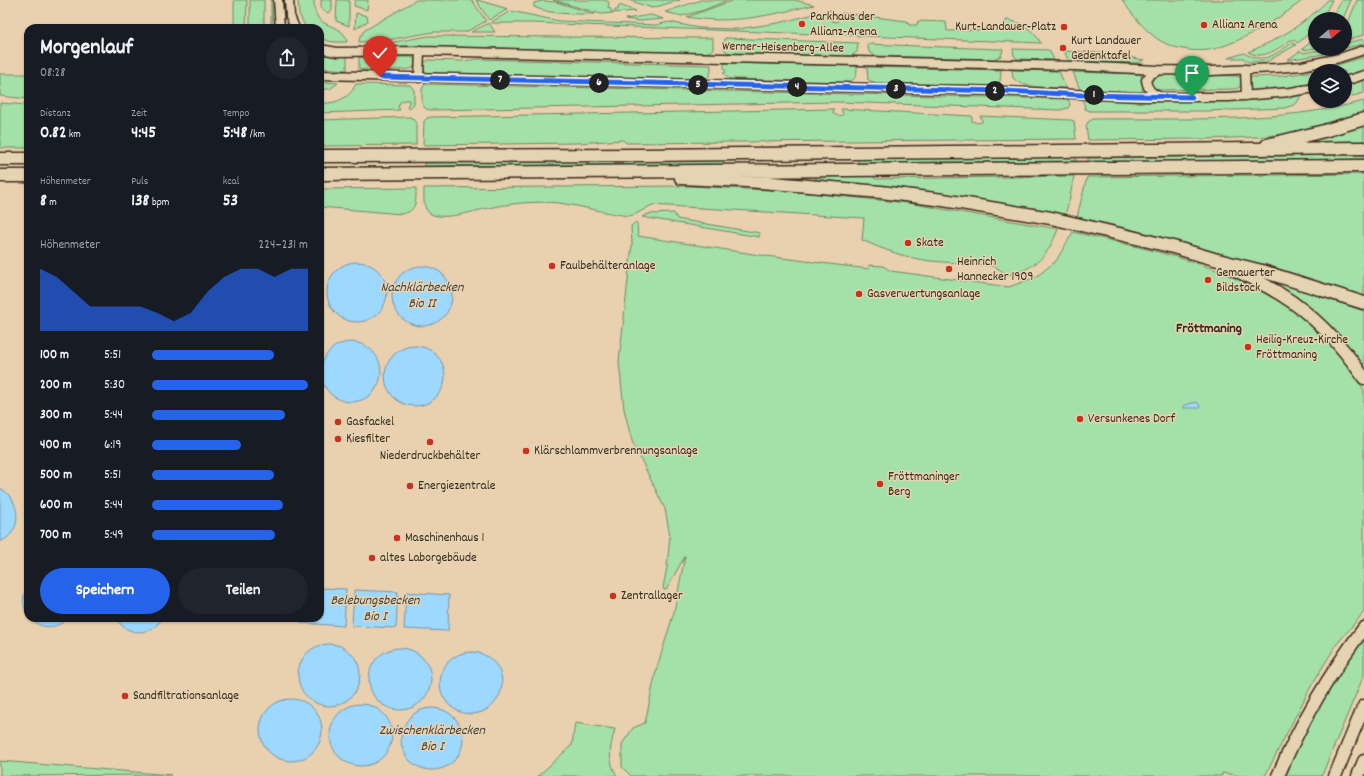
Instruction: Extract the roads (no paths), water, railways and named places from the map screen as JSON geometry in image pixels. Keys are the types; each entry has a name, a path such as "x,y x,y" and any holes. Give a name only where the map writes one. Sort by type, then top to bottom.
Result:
{"highway":[{"path":"1244,150 1304,136 1364,119"},
{"path":"324,156 641,155 1364,148"},
{"path":"0,159 24,159"},
{"path":"324,174 1364,166"},
{"path":"618,171 636,179 711,179 826,186 943,200 1051,218 1173,247 1269,273 1364,303"},
{"path":"0,176 24,176"},
{"path":"1214,259 1263,284 1295,304 1334,339 1364,378"},
{"path":"1278,776 1314,704 1354,641 1364,628"},
{"path":"1335,776 1364,706"},
{"path":"1358,776 1364,761"}],"street":[{"path":"278,0 280,24"},
{"path":"289,0 290,16 293,24"},
{"name":"Werner-Heisenberg-Allee","path":"324,50 337,52 420,51 1066,66 1158,70 1211,70 1302,66 1338,58 1364,50"},
{"path":"419,78 420,51"},
{"path":"1245,69 1246,96"},
{"path":"1158,70 1151,74 1146,80 1149,90 1160,97"},
{"path":"324,75 998,91 1160,97 1246,96 1308,89"},
{"path":"1352,79 1364,75"}],"water":[{"name":"Nachklärbecken Bio II","path":"357,262 374,267 382,275 387,292 382,309 374,317 357,322 340,317 332,309 327,292 332,275 340,267"},
{"name":"Nachklärbecken Bio II","path":"422,266 439,271 447,279 452,296 447,313 439,321 422,326 405,321 397,313 392,296 397,279 405,271"},
{"name":"Nachklärbecken Bio II","path":"351,342 368,347 376,355 380,366 380,378 376,389 368,397 362,400 351,402 340,400 334,397 324,385 324,359 334,347 340,344"},
{"name":"Nachklärbecken Bio II","path":"415,346 432,351 440,359 445,376 440,393 432,401 415,406 398,401 390,393 385,376 390,359 398,351"},
{"path":"1197,402 1200,408 1183,408 1184,405"},
{"path":"0,488 7,493 12,500 16,507 17,515 13,531 8,537 0,542"},
{"name":"Belebungsbecken Bio I","path":"324,588 346,589 344,626 301,623 324,622"},
{"name":"Belebungsbecken Bio I","path":"354,590 398,592 396,628 352,626"},
{"name":"Belebungsbecken Bio I","path":"406,592 449,595 448,631 404,629"},
{"path":"34,622 64,622 49,627 39,625"},
{"path":"119,622 159,622 146,631 139,632 126,629"},
{"name":"Zwischenklärbecken Bio I","path":"329,644 346,649 351,653 355,658 360,675 355,692 351,697 346,701 329,706 312,701 307,697 303,692 298,675 303,658 307,653 312,649"},
{"name":"Zwischenklärbecken Bio I","path":"400,648 417,653 422,657 426,662 431,679 426,696 422,701 417,705 400,710 383,705 378,701 374,696 369,679 374,662 378,657 383,653"},
{"name":"Zwischenklärbecken Bio I","path":"471,652 488,657 493,661 497,666 502,683 497,700 493,705 488,709 471,714 454,709 449,705 445,700 440,683 445,666 449,661 454,657"},
{"path":"291,699 308,704 313,708 317,713 322,730 317,747 313,752 308,756 291,761 274,756 269,752 265,747 260,730 265,713 269,708 274,704"},
{"name":"Zwischenklärbecken Bio I","path":"361,704 378,709 383,713 387,718 392,735 387,752 383,757 378,761 361,766 344,761 339,757 335,752 330,735 335,718 339,713 344,709"},
{"name":"Zwischenklärbecken Bio I","path":"432,708 449,713 454,717 458,722 463,739 458,756 454,761 449,765 432,770 415,765 410,761 406,756 401,739 406,722 410,717 415,713"}],"place":[{"name":"Parkhaus der Allianz-Arena","path":"802,24"},
{"name":"Allianz Arena","path":"1204,25"},
{"name":"Kurt-Landauer-Platz","path":"1064,27"},
{"name":"Kurt Landauer Gedenktafel","path":"1063,48"},
{"name":"Skate","path":"908,243"},
{"name":"Faulbehälteranlage","path":"552,266"},
{"name":"Heinrich Hannecker 1909","path":"949,269"},
{"name":"Gemauerter Bildstock","path":"1208,280"},
{"name":"Gasverwertungsanlage","path":"859,294"},
{"name":"Heilig-Kreuz-Kirche Fröttmaning","path":"1248,347"},
{"name":"Versunkenes Dorf","path":"1080,419"},
{"name":"Gasfackel","path":"338,422"},
{"name":"Kiesfilter","path":"338,439"},
{"name":"Niederdruckbehälter","path":"430,442"},
{"name":"Klärschlammverbrennungsanlage","path":"526,451"},
{"name":"Fröttmaninger Berg","path":"880,484"},
{"name":"Energiezentrale","path":"410,486"},
{"name":"Maschinenhaus 1","path":"397,538"},
{"name":"altes Laborgebäude","path":"372,558"},
{"name":"Zentrallager","path":"613,596"},
{"name":"Sandfiltrationsanlage","path":"125,696"}],"district":[{"name":"Fröttmaning","path":"1209,329"}]}
